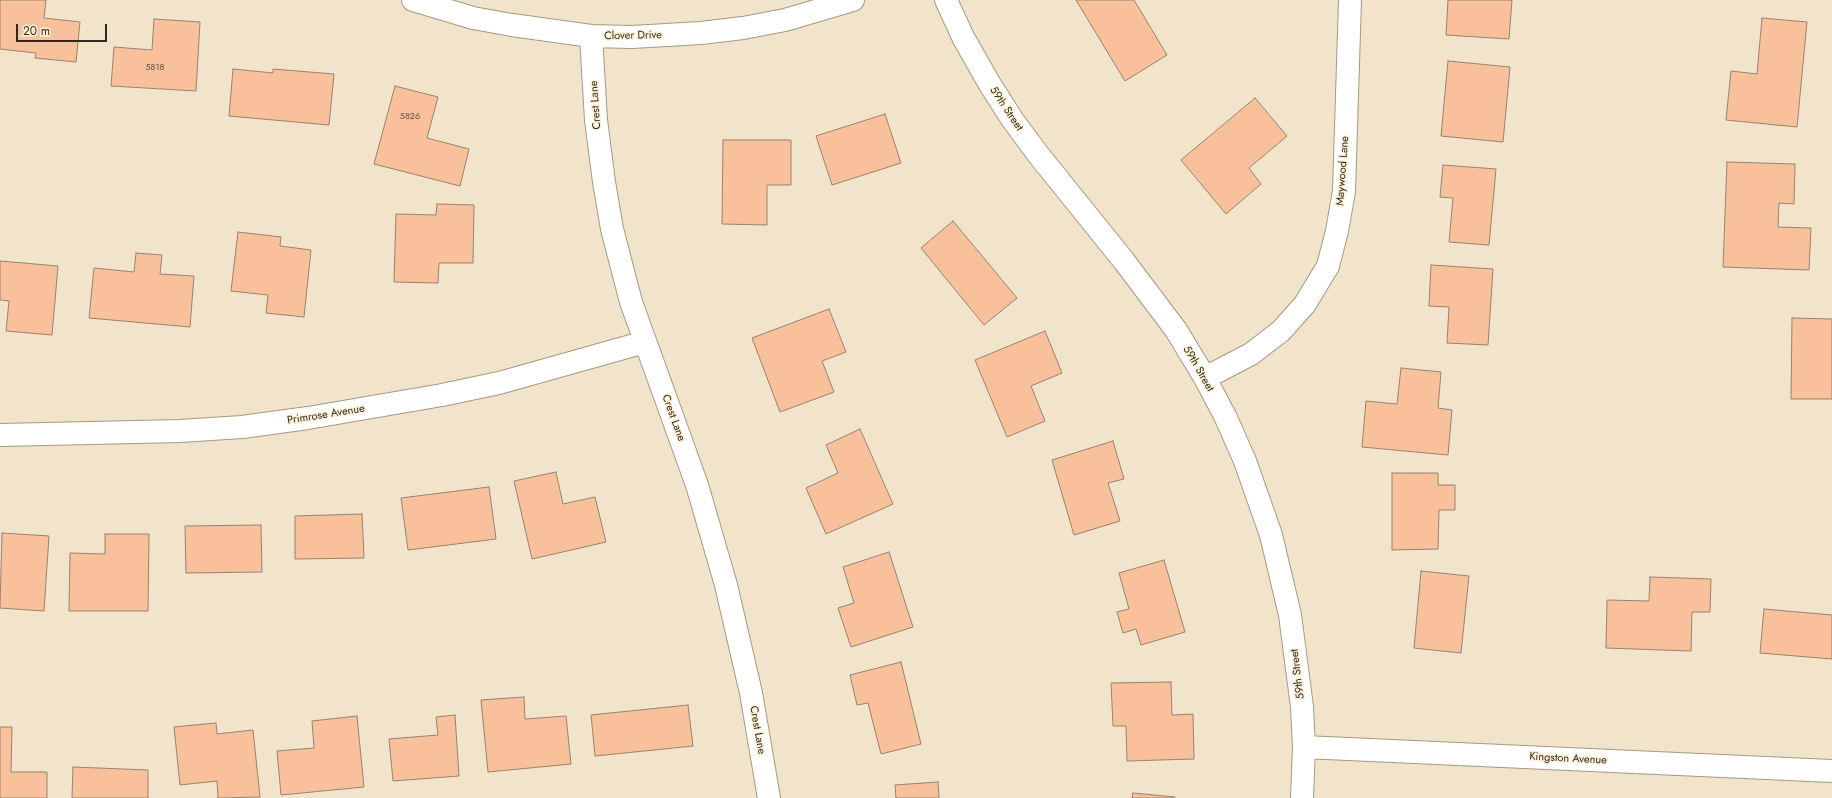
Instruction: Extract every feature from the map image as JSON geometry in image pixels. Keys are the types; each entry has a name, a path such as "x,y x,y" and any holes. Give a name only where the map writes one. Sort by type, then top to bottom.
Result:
{"street":[{"name":"Clover Drive","path":"413,0 473,18 544,30 591,36 632,37 742,28 785,20 854,0"},
{"name":"59th Street","path":"946,0 963,37 989,83 1012,119 1037,153 1124,261 1176,330 1226,418 1245,461 1267,522 1279,562 1294,640 1302,707 1304,747 1302,798"},
{"name":"Maywood Lane","path":"1204,378 1251,354 1281,332 1305,304 1328,266 1338,231 1344,191 1350,0"},
{"name":"Crest Lane","path":"591,36 596,120 604,182 619,256 631,302 697,485 726,585 751,694 770,798"},
{"name":"Primrose Avenue","path":"0,435 180,431 242,427 308,418 442,395 499,383 645,342"},
{"name":"Kingston Avenue","path":"1304,747 1832,771"}],"building":[{"path":"0,0 46,0 44,18 80,22 76,62 35,58 36,53 0,49"},
{"path":"1076,0 1134,0 1167,55 1125,81"},
{"path":"1448,0 1512,0 1509,39 1446,35"},
{"path":"1762,18 1807,22 1797,127 1726,120 1731,71 1757,74"},
{"path":"154,19 200,22 196,91 111,86 114,47 152,50"},
{"path":"1448,61 1510,67 1503,142 1441,136"},
{"path":"233,69 273,73 273,69 334,74 329,125 229,116"},
{"path":"395,86 438,97 427,138 469,149 460,186 374,164"},
{"path":"1255,98 1287,136 1249,168 1261,184 1226,214 1181,160"},
{"path":"885,114 901,163 832,185 816,136"},
{"path":"723,140 791,140 791,185 767,185 767,225 722,224"},
{"path":"1727,162 1795,164 1794,204 1779,203 1778,227 1811,228 1809,270 1723,267"},
{"path":"1443,165 1496,169 1489,245 1449,242 1453,198 1440,197"},
{"path":"437,204 474,205 473,263 439,263 438,283 394,282 396,214 436,215"},
{"path":"953,221 1017,298 984,325 921,248"},
{"path":"238,232 281,237 280,246 311,250 304,317 266,313 268,295 231,291"},
{"path":"136,253 162,255 160,274 194,276 190,327 89,318 94,268 134,272"},
{"path":"0,261 58,266 52,335 6,331 9,301 0,300"},
{"path":"1431,265 1493,269 1488,345 1447,343 1449,307 1429,306"},
{"path":"829,309 846,352 822,361 834,392 780,412 752,338"},
{"path":"1792,318 1832,319 1832,399 1791,399"},
{"path":"1045,331 1062,373 1031,386 1045,421 1007,437 975,360"},
{"path":"1401,368 1441,372 1438,408 1452,410 1448,455 1362,447 1366,401 1397,404"},
{"path":"860,429 893,504 826,534 806,488 838,473 826,445"},
{"path":"1113,441 1124,479 1108,483 1120,521 1074,535 1052,460"},
{"path":"556,472 563,504 595,497 606,542 532,559 514,481"},
{"path":"1392,473 1438,473 1438,485 1455,485 1455,510 1439,510 1438,549 1392,550"},
{"path":"489,487 496,539 408,550 401,498"},
{"path":"362,514 364,558 295,559 295,516"},
{"path":"261,525 262,572 186,573 185,526"},
{"path":"2,533 49,536 44,611 0,608"},
{"path":"105,534 149,534 148,611 69,611 70,553 105,554"},
{"path":"889,552 913,627 851,647 838,608 854,603 843,567"},
{"path":"1164,560 1185,632 1141,645 1136,629 1123,633 1117,612 1129,609 1119,573"},
{"path":"1421,571 1469,576 1461,653 1414,648"},
{"path":"1650,577 1711,579 1710,612 1692,612 1691,651 1606,648 1607,600 1649,601"},
{"path":"1764,609 1832,615 1832,659 1760,653"},
{"path":"901,662 921,744 881,754 868,703 857,705 850,675"},
{"path":"1171,682 1172,715 1193,714 1194,759 1127,761 1126,726 1113,726 1111,683"},
{"path":"524,697 525,719 566,716 571,764 488,772 481,700"},
{"path":"688,705 693,746 595,756 591,715"},
{"path":"455,715 459,776 393,781 389,739 438,735 436,717"},
{"path":"357,716 364,787 281,795 277,751 314,748 312,721"},
{"path":"216,723 217,734 253,730 260,797 218,798 217,781 180,785 174,727"},
{"path":"0,727 12,727 11,772 47,772 47,798 0,798"},
{"path":"73,767 148,770 148,798 72,798"},
{"path":"938,782 939,798 896,798 895,785"},
{"path":"1133,793 1175,797 1175,798 1132,798"}]}
